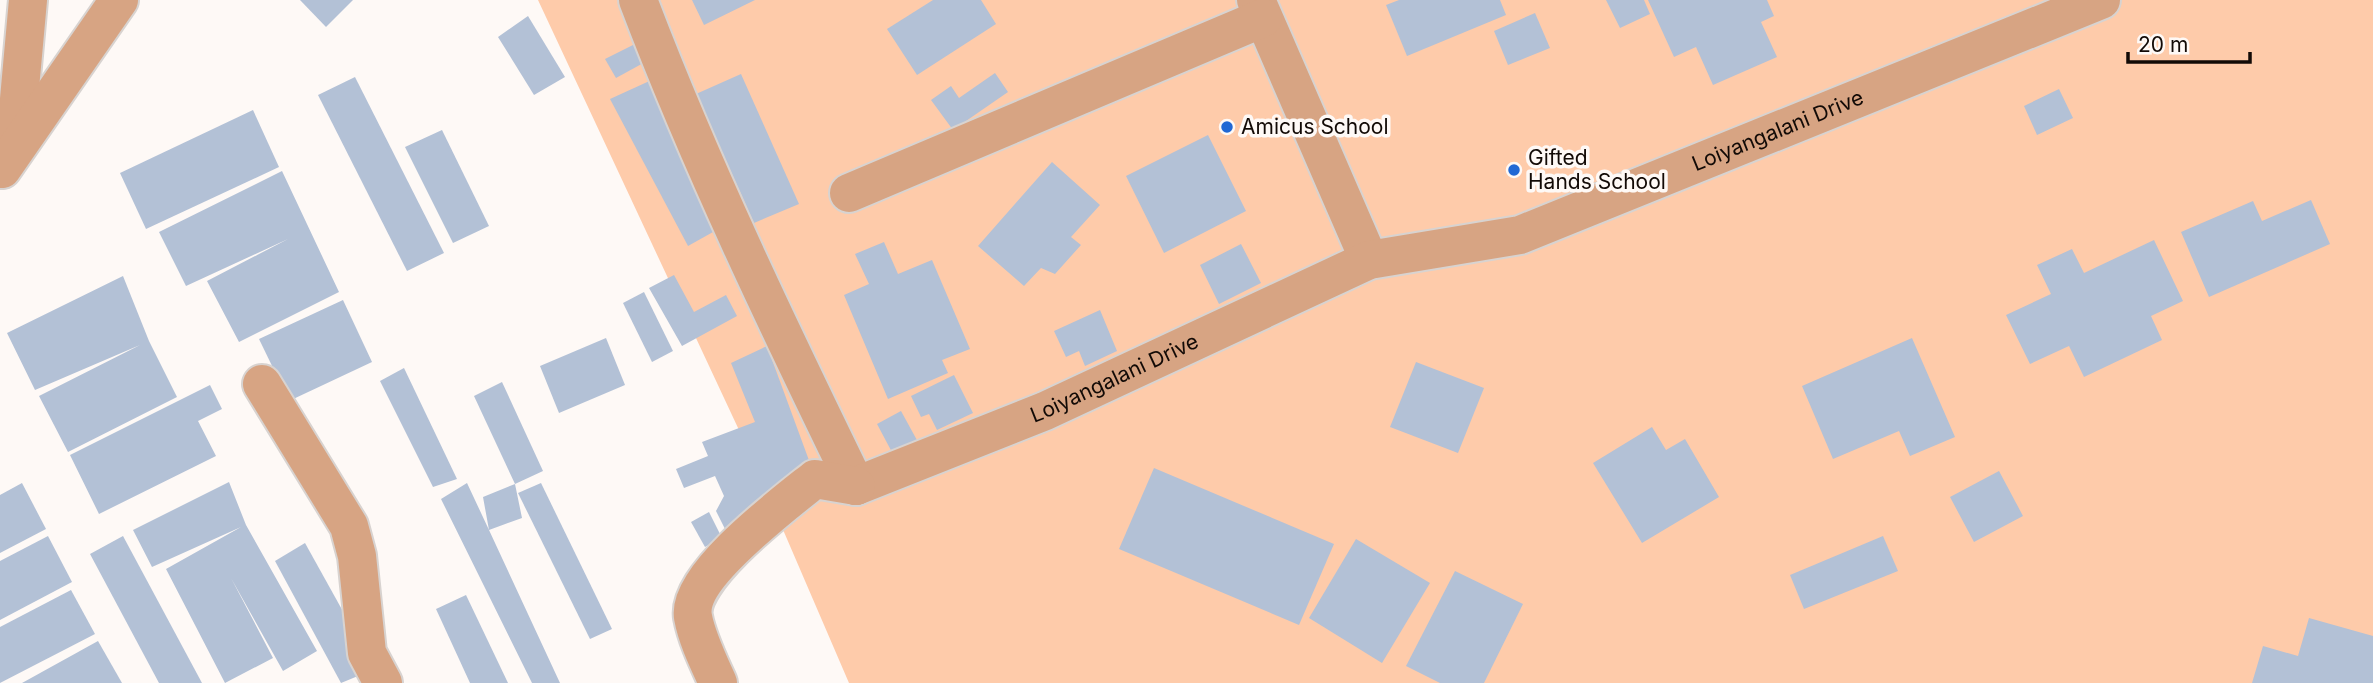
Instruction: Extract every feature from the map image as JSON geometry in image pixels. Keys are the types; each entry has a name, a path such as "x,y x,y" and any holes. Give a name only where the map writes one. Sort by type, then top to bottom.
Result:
{"street":[{"path":"1,170 16,132 28,0"},
{"path":"1,170 119,0"},
{"path":"638,0 679,108 754,276 856,485"},
{"name":"Loiyangalani Drive","path":"856,485 1045,411 1369,260 1520,235 2101,0"},
{"path":"849,193 1260,9 1369,260"},
{"path":"262,384 349,526 357,556 367,653 383,683"},
{"path":"718,683 692,616 694,598 720,560 815,479 856,485"}],"shaded area":[{"path":"538,0 2373,0 2373,683 849,683 753,460"}],"building":[{"path":"300,0 353,0 326,27"},
{"path":"692,0 755,0 704,25"},
{"path":"933,0 981,0 996,24 917,75 887,29"},
{"path":"1399,0 1500,0 1506,15 1407,56 1386,5"},
{"path":"1606,0 1644,0 1650,14 1620,28"},
{"path":"1648,0 1767,0 1774,16 1761,22 1777,57 1713,85 1696,47 1674,57"},
{"path":"1535,13 1550,48 1508,65 1494,31"},
{"path":"528,16 565,77 534,95 498,37"},
{"path":"637,43 647,61 616,78 605,59"},
{"path":"995,73 1008,92 953,130 931,100 951,86 959,98"},
{"path":"741,74 799,204 754,223 696,94"},
{"path":"355,77 444,253 407,271 318,95"},
{"path":"656,78 722,227 688,246 610,99"},
{"path":"2059,89 2073,118 2037,135 2024,106"},
{"path":"253,110 279,167 146,229 120,173"},
{"path":"442,130 489,226 453,243 405,147"},
{"path":"1208,135 1246,211 1164,253 1126,176"},
{"path":"1052,162 1100,205 1071,237 1081,245 1055,274 1041,268 1024,286 978,246"},
{"path":"282,171 339,292 239,342 207,281 288,239 186,286 159,232"},
{"path":"2311,200 2330,244 2209,297 2181,232 2253,201 2262,221"},
{"path":"2154,240 2183,301 2151,316 2162,340 2084,377 2069,346 2030,364 2006,315 2051,294 2037,265 2072,249 2084,273"},
{"path":"884,242 898,274 932,260 970,349 942,360 948,373 888,399 844,295 869,284 855,254"},
{"path":"1241,244 1261,283 1219,304 1200,265"},
{"path":"674,275 694,312 726,295 737,316 682,346 649,288"},
{"path":"123,276 149,341 177,397 68,452 39,396 140,345 35,390 7,333"},
{"path":"644,292 673,351 652,362 623,303"},
{"path":"343,300 372,362 289,401 259,339"},
{"path":"1100,310 1117,351 1085,366 1079,351 1066,357 1054,331"},
{"path":"606,338 625,385 559,413 540,366"},
{"path":"1912,338 1955,437 1910,456 1899,431 1833,459 1802,386"},
{"path":"767,346 814,474 728,535 716,511 724,496 715,476 684,488 676,469 708,456 702,442 755,422 731,363"},
{"path":"1416,362 1484,388 1458,453 1390,427"},
{"path":"404,368 457,479 433,487 380,381"},
{"path":"954,375 973,413 937,430 929,414 921,417 911,396"},
{"path":"502,382 543,471 515,484 474,396"},
{"path":"210,385 222,409 198,421 216,456 99,514 70,455"},
{"path":"901,411 918,442 894,456 877,424"},
{"path":"1652,427 1666,450 1685,439 1719,497 1642,543 1593,463"},
{"path":"1154,468 1334,544 1299,625 1119,549"},
{"path":"1999,471 2023,516 1974,542 1950,497"},
{"path":"229,482 246,525 317,651 283,671 231,578 273,658 225,683 166,569 241,527 152,567 133,530"},
{"path":"22,483 46,529 0,553 0,495"},
{"path":"467,483 560,683 532,683 441,499"},
{"path":"541,483 612,629 590,639 518,493"},
{"path":"515,484 522,518 489,530 483,497"},
{"path":"709,512 722,538 705,547 691,522"},
{"path":"48,536 72,582 0,620 0,561"},
{"path":"123,536 202,683 159,683 90,554"},
{"path":"1883,536 1898,571 1804,609 1790,575"},
{"path":"1356,539 1430,583 1382,663 1309,618"},
{"path":"305,543 375,669 341,683 275,561"},
{"path":"1455,571 1523,604 1484,683 1440,683 1406,666"},
{"path":"71,590 95,634 0,683 0,627"},
{"path":"466,595 508,683 470,683 436,609"},
{"path":"2309,618 2373,636 2373,683 2252,683 2263,646 2298,656"},
{"path":"98,641 122,683 22,683"}],"place":[{"name":"Amicus School","path":"1227,127"},
{"name":"Gifted Hands School","path":"1514,170"}]}
